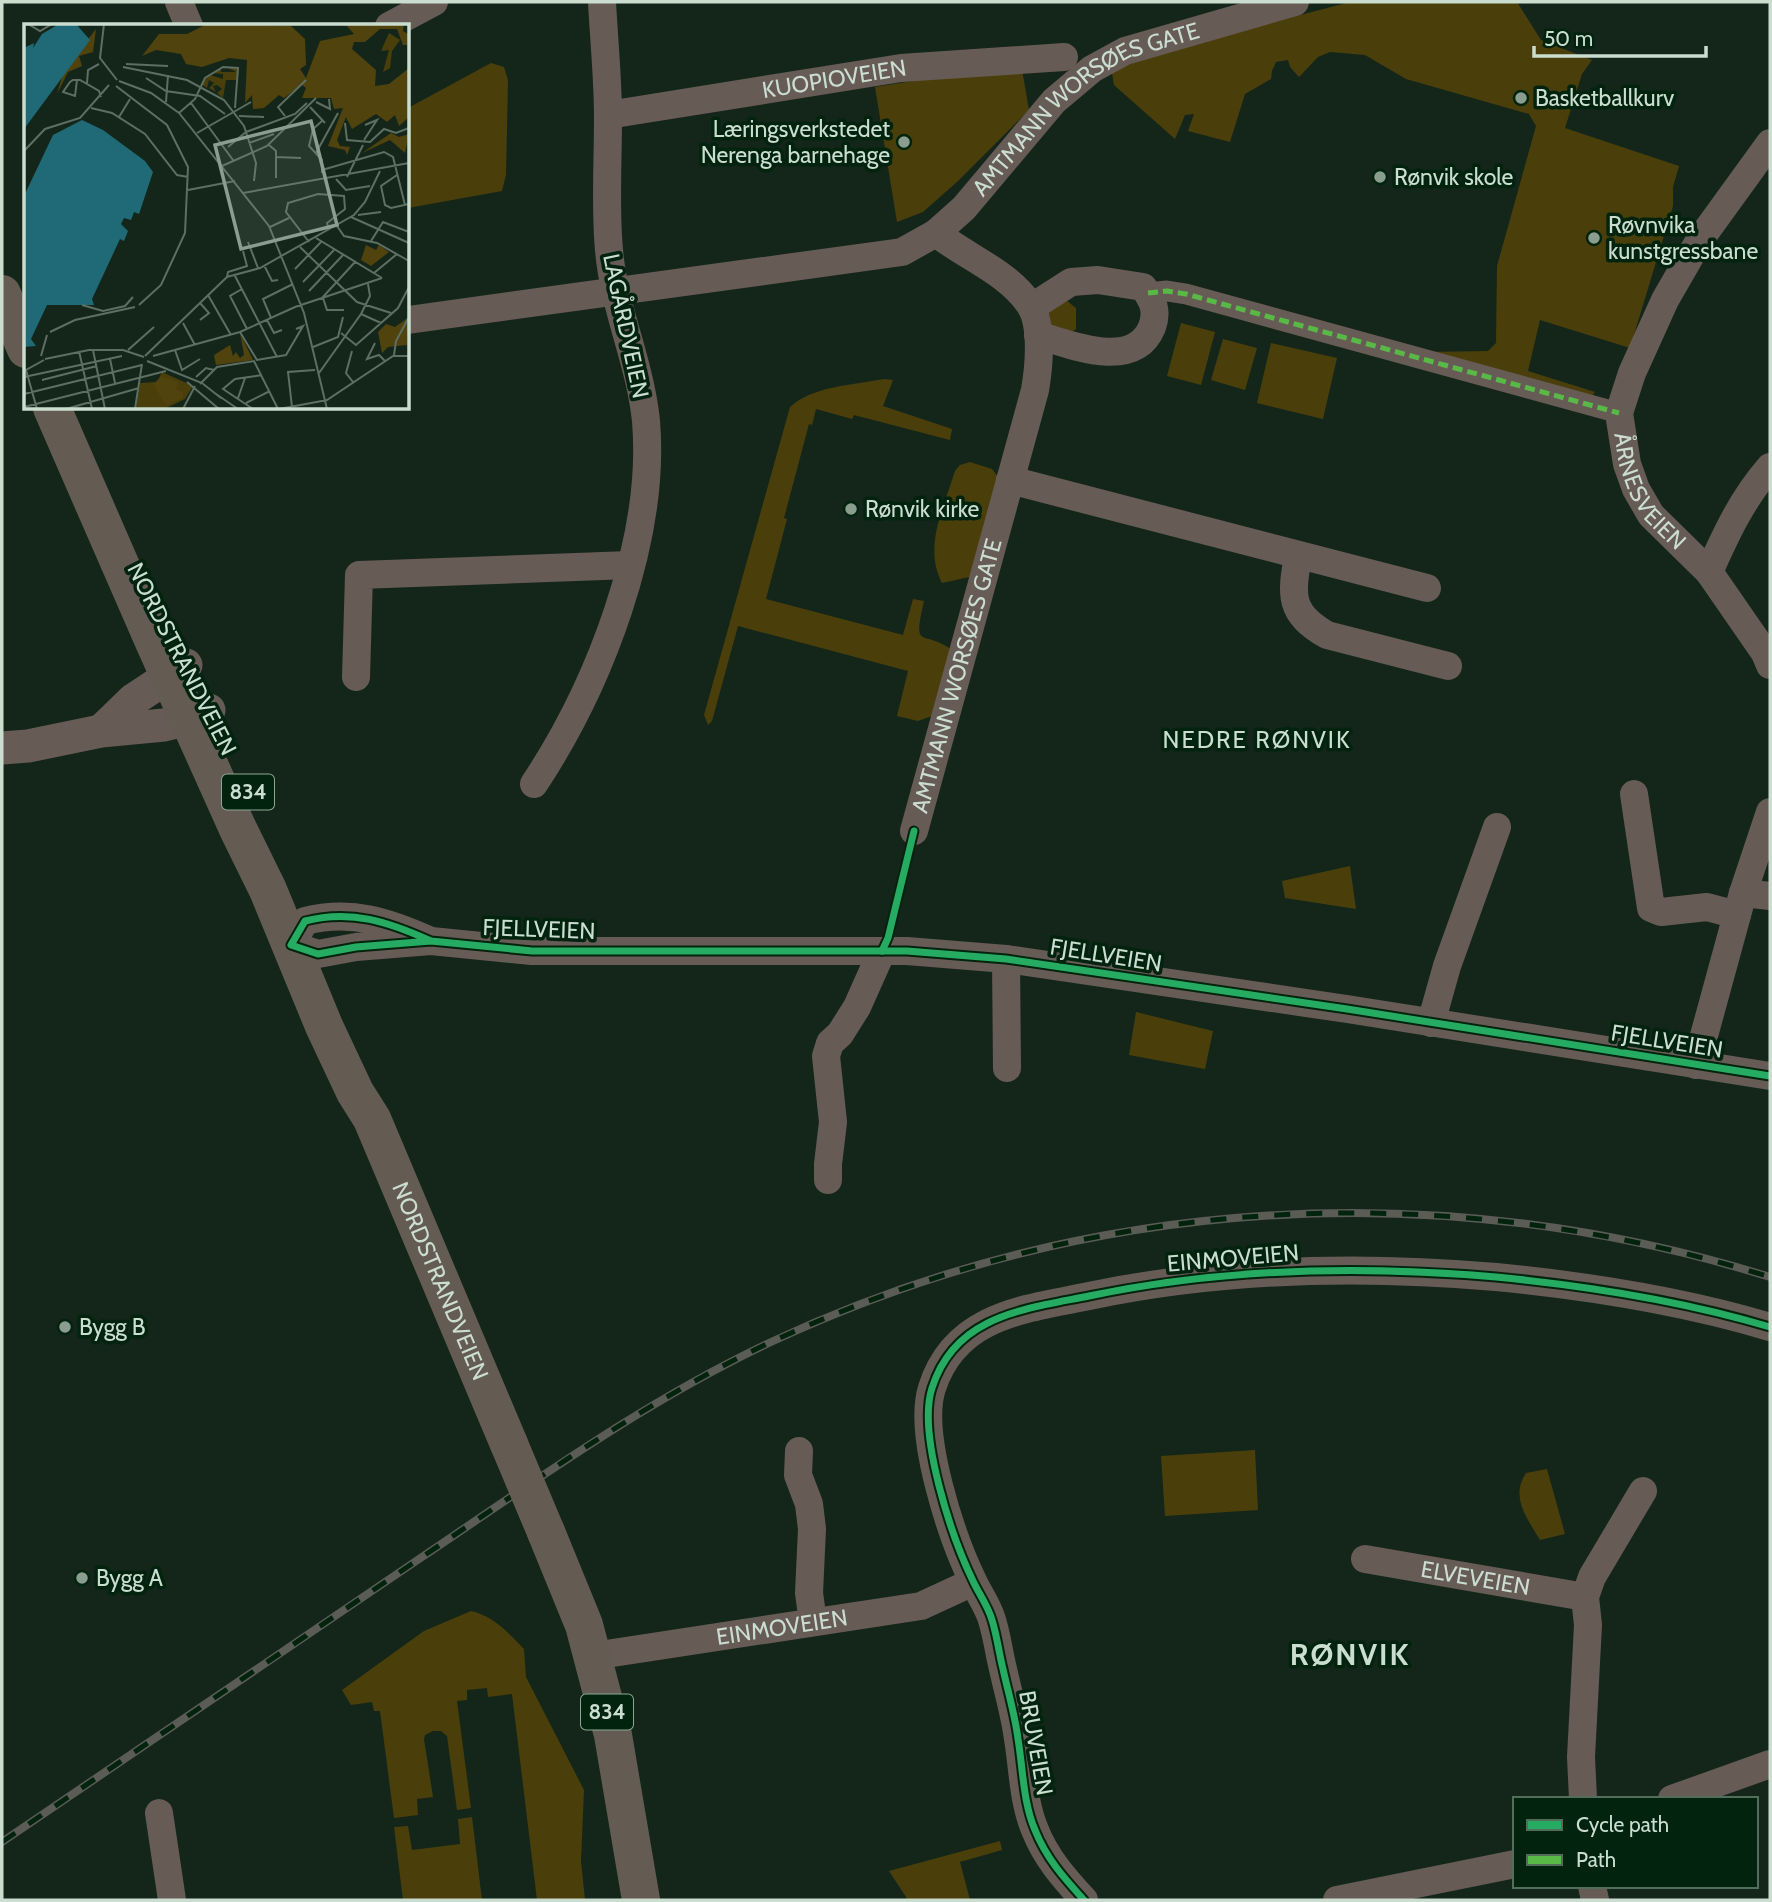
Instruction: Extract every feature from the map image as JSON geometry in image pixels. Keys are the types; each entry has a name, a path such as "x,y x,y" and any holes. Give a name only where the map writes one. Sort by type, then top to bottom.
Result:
{"main road":[{"path":"2,294 24,344"},
{"name":"NORDSTRANDVEIEN","path":"53,410 305,940 366,1088 372,1119 546,1532 584,1625 593,1657"},
{"name":"834","path":"593,1657 613,1735 641,1900"}],"street":[{"path":"179,2 188,24"},
{"path":"394,24 434,2"},
{"name":"LAGÅRDVEIEN","path":"534,784 566,732 622,600 640,527 645,485 646,421 639,380 614,292 609,250 608,115 602,2"},
{"name":"AMTMANN WORSØES GATE","path":"410,320 902,252 936,233 964,208 1054,101 1101,62 1125,51 1295,2"},
{"name":"KUOPIOVEIEN","path":"608,115 901,68 1064,57"},
{"name":"ÅRNESVEIEN","path":"1770,143 1699,241 1665,300 1632,373 1619,414 1627,464 1636,489 1651,515 1709,572 1765,653 1770,665"},
{"path":"936,233 990,269 1017,290 1032,307 1071,282 1098,280 1143,287 1153,299 1156,313 1152,327 1143,343 1128,351 1072,345 1038,335"},
{"path":"1148,293 1167,290 1186,294 1619,414"},
{"name":"AMTMANN WORSØES GATE","path":"914,831 1035,390 1040,360 1032,307"},
{"name":"ÅRNESVEIEN","path":"1709,572 1741,505 1770,467"},
{"path":"1010,480 1427,588"},
{"path":"1298,556 1295,606 1302,618 1313,627 1327,635 1448,666"},
{"path":"356,677 359,575 630,565"},
{"path":"101,731 133,700 177,670"},
{"path":"2,748 28,746 101,731 164,725 199,714"},
{"path":"1634,794 1651,908 1661,912 1750,901"},
{"path":"1696,1065 1750,901 1770,812"},
{"path":"1431,1023 1447,966 1497,827"},
{"name":"FJELLVEIEN","path":"305,940 356,947 430,941 532,951 883,951 1006,959 1770,1076"},
{"path":"828,1180 833,1122 826,1056 830,1043 840,1034 856,1007 883,951"},
{"path":"1006,959 1007,1068"},
{"name":"EINMOVEIEN","path":"593,1657 921,1606 973,1582 960,1551 934,1466 928,1433 928,1409 932,1387 949,1355 979,1326 1008,1313 1127,1288 1196,1279 1272,1271 1384,1271 1444,1273 1578,1285 1657,1298 1770,1327"},
{"path":"799,1451 799,1475 809,1504 812,1528 809,1593 813,1622"},
{"path":"1583,1797 1581,1756 1588,1625 1585,1597 1606,1550 1643,1491"},
{"name":"ELVEVEIEN","path":"1365,1559 1585,1597"},
{"name":"BRUVEIEN","path":"973,1582 991,1618 1018,1735 1027,1804 1033,1827 1046,1855 1084,1900"},
{"path":"1678,1797 1770,1764"},
{"path":"159,1813 172,1900"},
{"path":"1337,1900 1513,1864"}],"shaded area":[{"path":"1350,2 1517,2 1541,40 1592,60 1582,74 1565,128 1679,166 1673,187 1673,206 1630,348 1540,320 1528,371 1595,392 1589,400 1423,352 1488,351 1496,343 1497,266 1536,126 1529,114 1406,79 1365,55 1330,52 1318,57 1299,77 1290,67 1288,60 1276,62 1271,79 1245,94 1230,142 1188,131 1194,114 1185,115 1175,139 1114,85 1112,73 1124,66 1186,45"},
{"path":"491,63 504,67 508,80 506,175 502,191 410,208 410,107"},
{"path":"1021,64 1029,110 923,212 897,222 875,87"},
{"path":"1067,301 1076,308 1076,329 1067,335 1051,330 1046,312"},
{"path":"1181,323 1215,332 1201,385 1167,376"},
{"path":"1223,339 1257,348 1245,390 1211,380"},
{"path":"1271,343 1337,358 1323,419 1257,403"},
{"path":"884,379 893,380 883,406 952,429 950,440 854,415 852,419 816,409 812,425 809,424 784,518 787,519 766,599 903,635 913,599 924,601 920,634 952,650 932,716 918,721 897,716 908,671 738,626 712,721 708,725 704,715 790,407 822,390"},
{"path":"970,462 992,469 1000,480 974,576 942,583 934,555 937,527 955,471 960,465"},
{"path":"1350,866 1356,909 1285,898 1282,881"},
{"path":"1136,1012 1213,1031 1205,1069 1129,1055"},
{"path":"1255,1450 1258,1510 1165,1516 1161,1456"},
{"path":"1547,1469 1565,1534 1540,1540 1522,1508 1520,1491 1526,1473"},
{"path":"471,1611 493,1621 524,1649 526,1677 584,1790 581,1861 585,1900 537,1900 512,1694 488,1697 487,1688 467,1690 467,1700 457,1701 471,1808 457,1810 447,1736 441,1731 433,1731 425,1735 424,1739 433,1797 417,1799 418,1815 394,1818 380,1711 374,1711 372,1702 351,1705 342,1690 424,1631"},
{"path":"472,1817 482,1900 403,1900 394,1827 408,1826 412,1850 460,1844 458,1819"},
{"path":"1000,1841 1002,1850 960,1862 970,1900 908,1900 889,1871"}],"railway":[{"path":"2,1842 636,1415 771,1342 891,1293 1014,1255 1138,1230 1264,1216 1391,1214 1518,1223 1645,1244 1770,1277"}],"marked path":[{"path":"1148,293 1167,291 1186,294 1619,413"}],"cycle path":[{"path":"882,951 888,938 914,831"},
{"path":"431,941 385,923 338,916 305,921 291,945 318,954 356,947 431,941 532,951 907,951 1006,959 1347,1009 1770,1076"},
{"path":"1084,1900 1050,1859 1031,1819 1015,1721 994,1626 965,1562 939,1486 929,1432 929,1408 932,1388 943,1364 957,1345 975,1330 995,1320 1017,1312 1089,1296 1190,1280 1342,1270 1445,1273 1565,1285 1634,1295 1770,1327"}],"place":[{"name":"Basketballkurv","path":"1521,98"},
{"name":"Læringsverkstedet Nerenga barnehage","path":"904,142"},
{"name":"Rønvik skole","path":"1380,177"},
{"name":"Røvnvika kunstgressbane","path":"1594,238"},
{"name":"Rønvik kirke","path":"851,509"},
{"name":"Bygg B","path":"65,1327"},
{"name":"Bygg A","path":"82,1578"}],"district":[{"name":"NEDRE RØNVIK","path":"1257,740"},
{"name":"RØNVIK","path":"1350,1655"}]}
